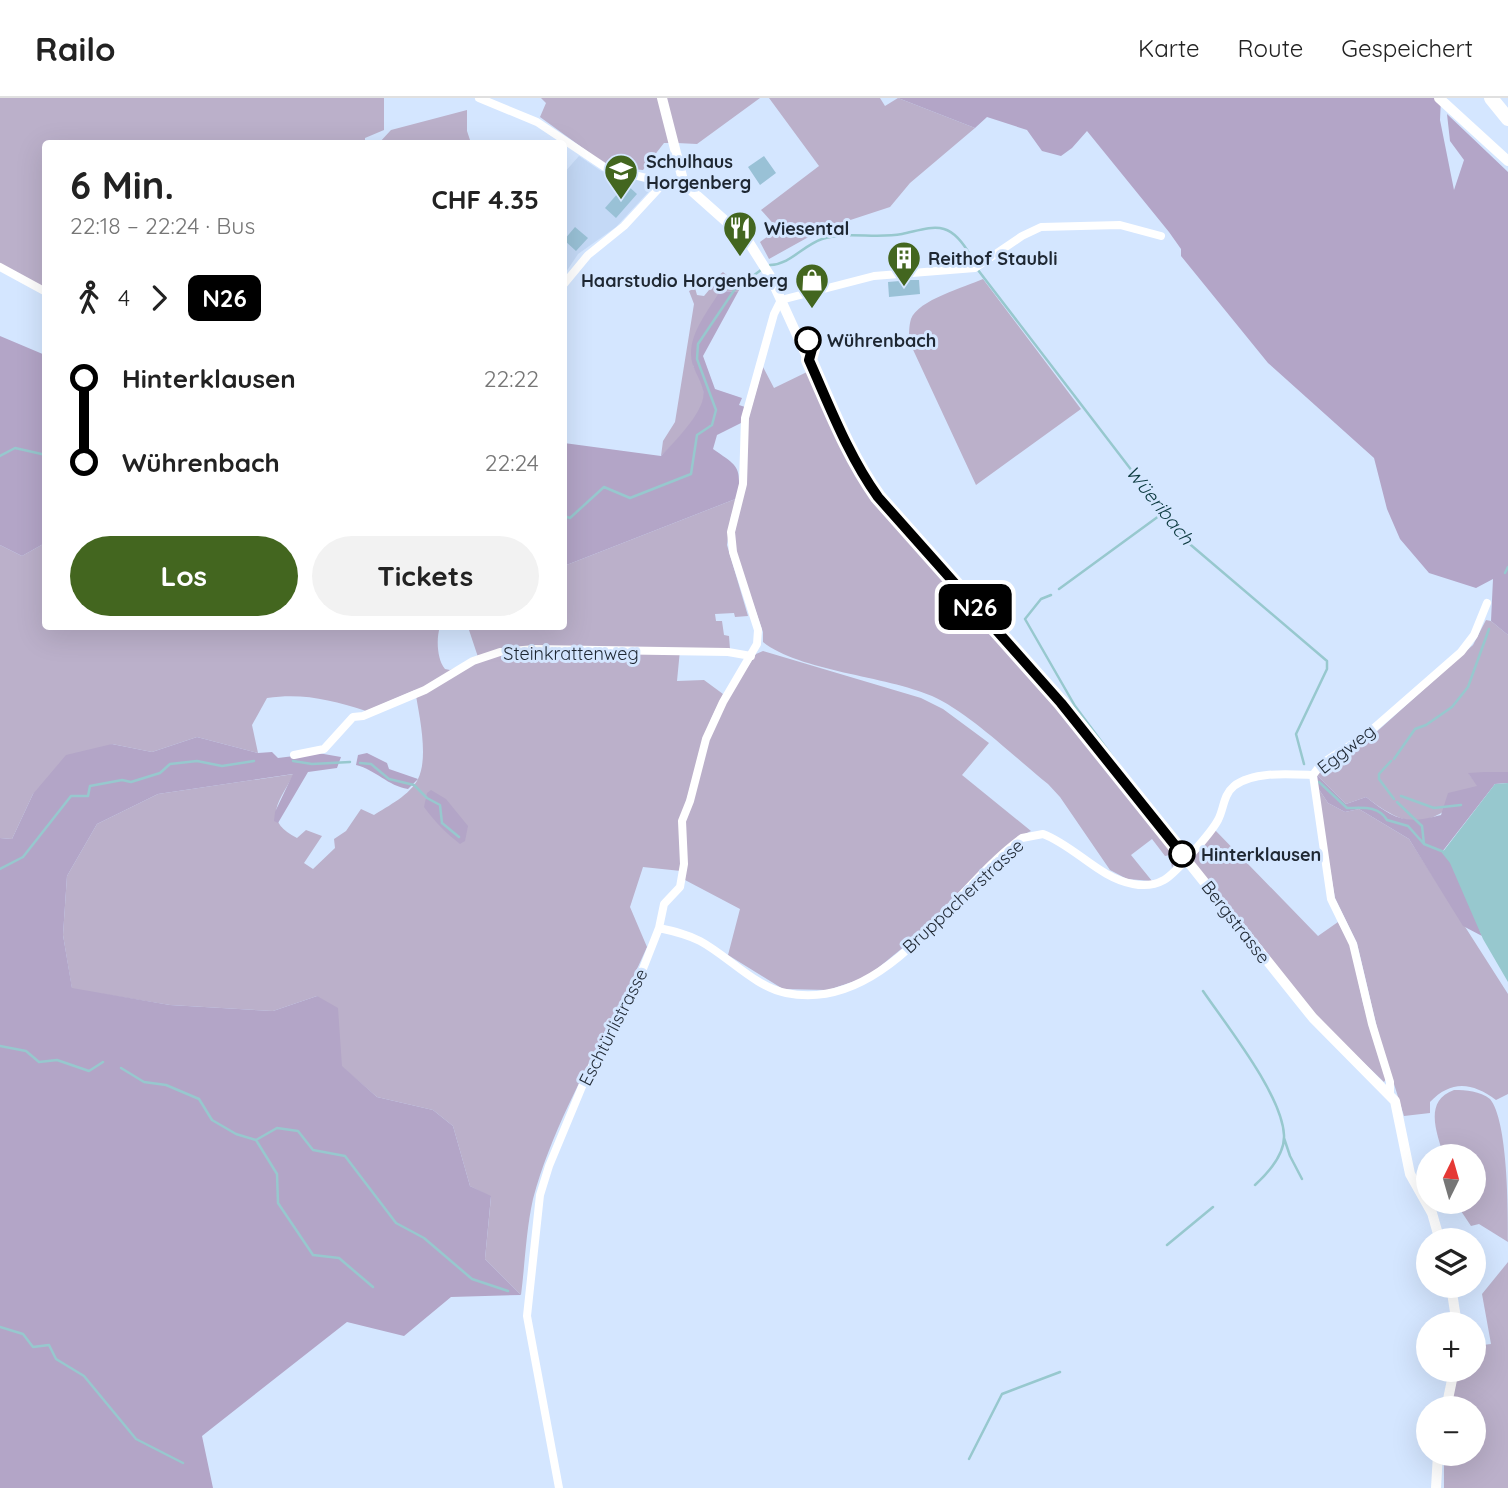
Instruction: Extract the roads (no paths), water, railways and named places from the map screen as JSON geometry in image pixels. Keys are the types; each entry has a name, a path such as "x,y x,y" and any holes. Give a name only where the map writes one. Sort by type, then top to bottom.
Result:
{"highway":[{"path":"1491,98 1508,119"}],"street":[{"path":"479,98 537,121 565,140"},
{"path":"567,141 606,168 646,178 660,187 684,184 662,98"},
{"path":"1439,98 1508,162"},
{"name":"Bergstrasse","path":"684,184 748,241 770,276 848,447 878,497 1061,703 1313,1018 1390,1095 1399,1112 1410,1174 1432,1213 1436,1228"},
{"path":"567,280 587,255 624,226 660,187"},
{"path":"781,300 874,276 975,268 1022,236 1041,227 1120,225 1161,236"},
{"path":"0,267 42,290"},
{"name":"Eschtürlistrasse","path":"559,1488 527,1316 540,1195 549,1166 586,1077 635,989 659,928 664,904 680,887 684,864 682,821 706,739 723,702 757,644 758,630 733,552 731,532 742,493 745,418 774,314 781,300"},
{"name":"Eggweg","path":"1390,1095 1390,1082 1372,1024 1353,944 1331,899 1313,775 1322,763 1366,735 1461,652 1474,635 1487,603"},
{"name":"Steinkrattenweg","path":"294,755 324,749 353,716 363,716 425,690 473,661 500,652 535,649 728,652 751,656"},
{"name":"Bruppacherstrasse","path":"659,928 682,933 700,941 766,985 786,993 832,993 862,984 877,975 1018,841 1027,836 1036,834 1052,838 1109,874 1131,884 1159,882 1167,879 1215,825 1225,798 1233,787 1241,782 1271,776 1313,775"},
{"path":"1436,1488 1437,1466"}],"waterway":[{"name":"Wüeribach","path":"770,265 784,262 822,239 851,235 892,235 934,228 954,234 975,264"},
{"name":"Wüeribach","path":"567,517 570,518 604,487 630,498 691,474 697,435 712,425 716,410 697,359 698,344 735,289 761,270"},
{"name":"Wüeribach","path":"978,270 1185,540 1327,661 1327,669 1296,734 1304,764"},
{"name":"Wüeribach","path":"0,456 15,448 42,454"},
{"path":"1059,589 1163,513"},
{"path":"1505,573 1508,567"},
{"path":"1051,595 1041,599 1025,619 1075,706 1147,803"},
{"path":"1394,759 1415,729 1426,725 1452,707 1468,687 1489,629"},
{"path":"0,869 23,857 71,796 88,796 90,786 122,780 131,782 160,773 170,764 197,761 222,766 254,761"},
{"path":"293,761 312,764 350,762"},
{"name":"Wüeribach","path":"1391,761 1379,774 1379,779 1394,799"},
{"path":"360,763 371,764 389,779 414,785 427,798 440,805 442,823 459,837"},
{"name":"Wüeribach","path":"1319,782 1347,808 1369,808 1379,812 1387,820 1408,826 1424,844"},
{"name":"Wüeribach","path":"1401,796 1434,808 1461,805"},
{"name":"Wüeribach","path":"1397,802 1422,826 1424,844 1444,852"},
{"path":"1203,991 1252,1061 1281,1119 1284,1135 1282,1149 1270,1169 1255,1185"},
{"path":"0,1046 26,1051 39,1062 57,1060 89,1071 103,1062"},
{"path":"121,1068 144,1082 166,1085 199,1099 212,1120 236,1134 256,1140 277,1128 298,1131 313,1150 345,1156 396,1223 424,1238 472,1279 508,1291"},
{"path":"1284,1138 1302,1179"},
{"path":"256,1140 277,1174 278,1203 313,1255 339,1258 373,1287"},
{"path":"1167,1245 1213,1207"},
{"path":"0,1327 23,1334 33,1347 49,1345 56,1359 84,1376 136,1439 183,1463"},
{"path":"969,1459 1002,1394 1060,1372"}],"place":[{"name":"Schulhaus Horgenberg","path":"621,201"},
{"name":"Wiesental","path":"740,258"},
{"name":"Reithof Staubli","path":"904,288"},
{"name":"Haarstudio Horgenberg","path":"812,310"},
{"name":"Wührenbach","path":"808,340"},
{"name":"Hinterklausen","path":"1182,854"}]}
